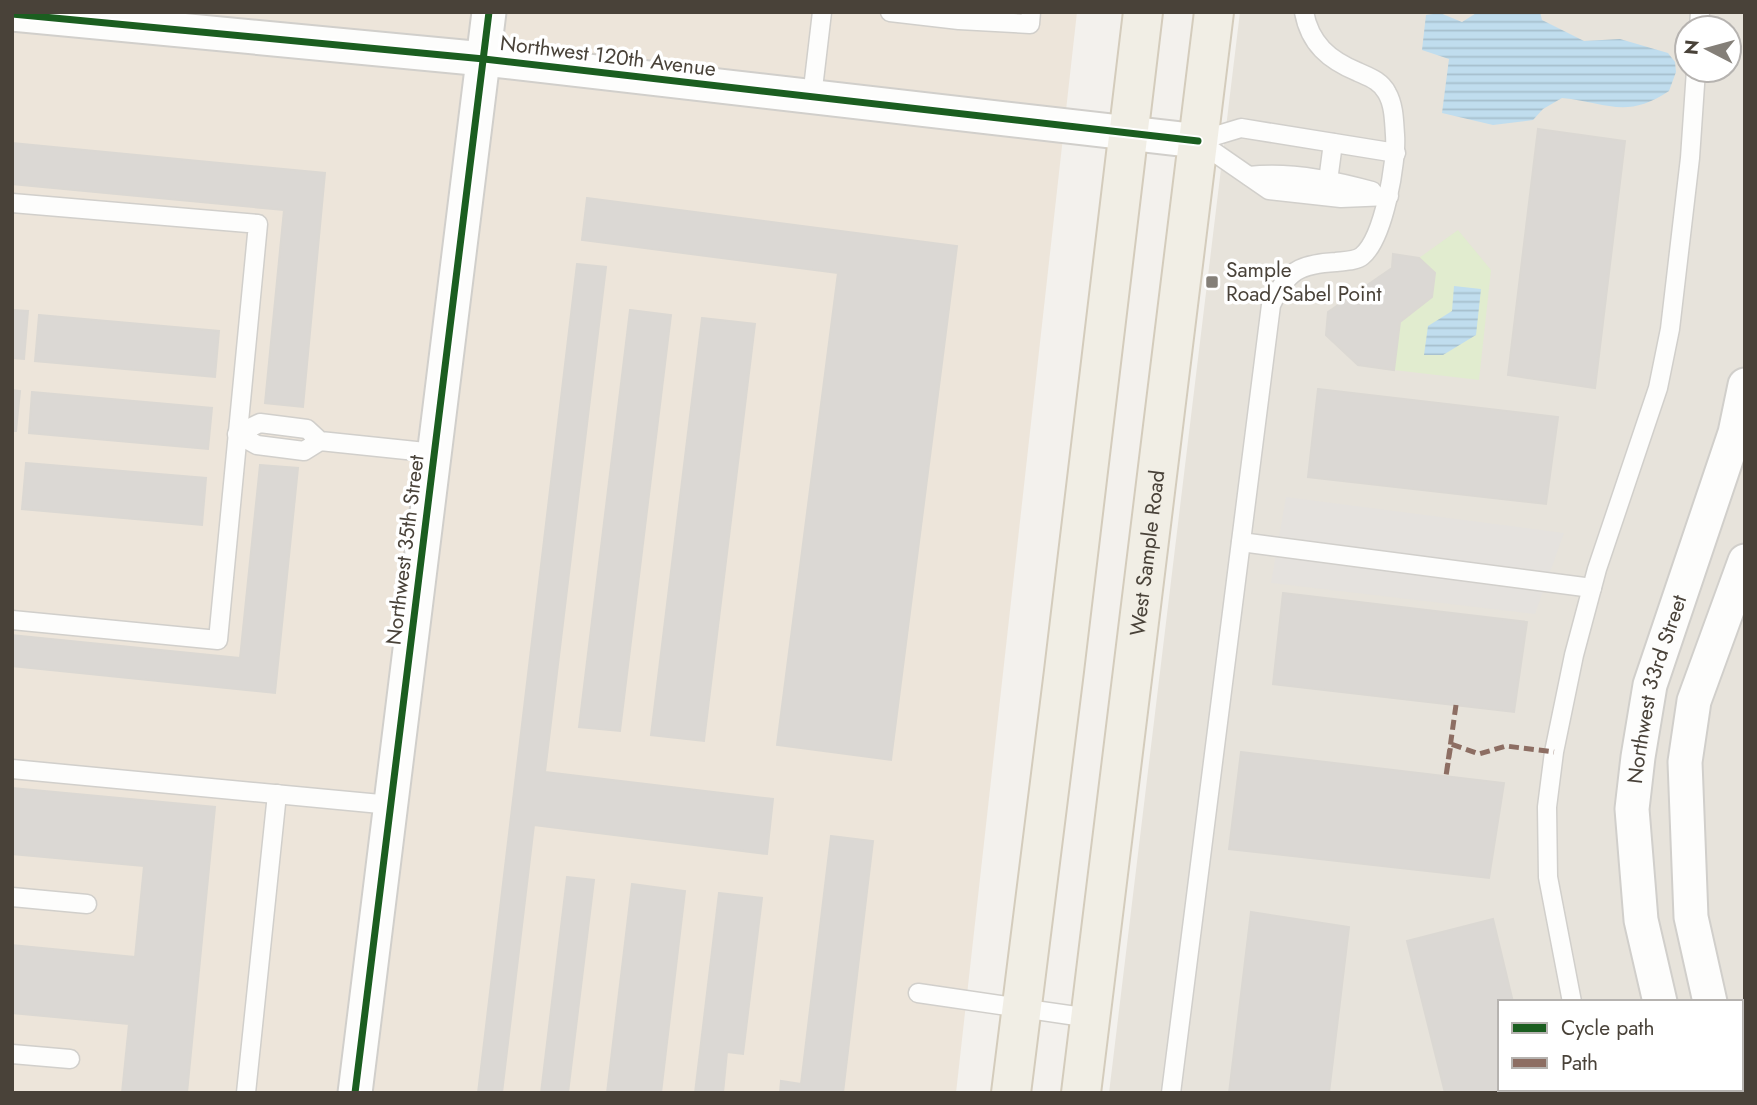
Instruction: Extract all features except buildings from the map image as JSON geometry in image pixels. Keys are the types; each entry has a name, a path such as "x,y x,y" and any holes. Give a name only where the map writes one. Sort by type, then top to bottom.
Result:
{"main road":[{"path":"1011,1093 1143,12"},
{"name":"West Sample Road","path":"1081,1093 1214,12"}],"street":[{"name":"Northwest 35th Street","path":"355,1093 489,12"},
{"name":"Northwest 120th Avenue","path":"12,14 148,20 1198,141"},
{"name":"Northwest 33rd Street","path":"1660,1000 1641,920 1632,809 1637,757 1650,685 1735,433 1745,385"},
{"name":"Northwest 33rd Street","path":"1710,1000 1690,918 1685,762 1694,701 1745,561"},
{"path":"1637,757 1685,762"}],"lane":[{"path":"812,97 821,12"},
{"path":"890,12 1030,24 1031,12"},
{"path":"1171,1093 1271,305 1282,282 1303,268 1321,263 1348,261 1362,256 1375,236 1389,196 1396,153 1393,112 1387,93 1376,79 1329,58 1315,43 1304,12"},
{"path":"1572,1000 1548,877 1547,807 1574,655 1592,589 1658,388 1665,353 1688,171 1695,84"},
{"path":"1198,141 1241,128 1396,153"},
{"path":"1198,141 1269,190 1342,198 1389,196"},
{"path":"1328,181 1333,143"},
{"path":"1249,176 1270,173 1328,181 1389,196"},
{"path":"12,202 258,225 218,640 12,620"},
{"path":"237,434 260,423 307,429 320,441 435,453"},
{"path":"1241,542 1592,589"},
{"path":"12,769 391,805"},
{"path":"246,1093 277,794"},
{"path":"12,897 87,904"},
{"path":"918,993 1090,1018"},
{"path":"12,1054 70,1059"}],"shaded area":[{"path":"12,12 1077,12 956,1093 12,1093"},
{"path":"1240,12 1745,12 1745,1093 1109,1093"},
{"path":"1286,497 1564,533 1535,614 1271,583"}],"green space":[{"path":"1458,230 1491,270 1479,380 1394,370 1400,322 1432,297 1435,273 1419,258"}],"water":[{"path":"1478,12 1540,12 1542,20 1584,41 1620,39 1668,53 1673,59 1673,80 1669,91 1654,100 1628,107 1562,98 1543,109 1533,120 1493,125 1442,113 1449,59 1422,50 1426,15 1440,13 1462,22"},
{"path":"1454,286 1481,289 1476,335 1443,355 1424,355 1428,326 1452,311"}],"marked path":[{"path":"1456,705 1446,776 1451,744 1479,754 1506,746 1554,752"}],"cycle path":[{"path":"355,1093 489,12"},
{"path":"12,14 484,59 1198,141"}],"place":[{"name":"Sample Road/Sabel Point","path":"1212,282"}]}
